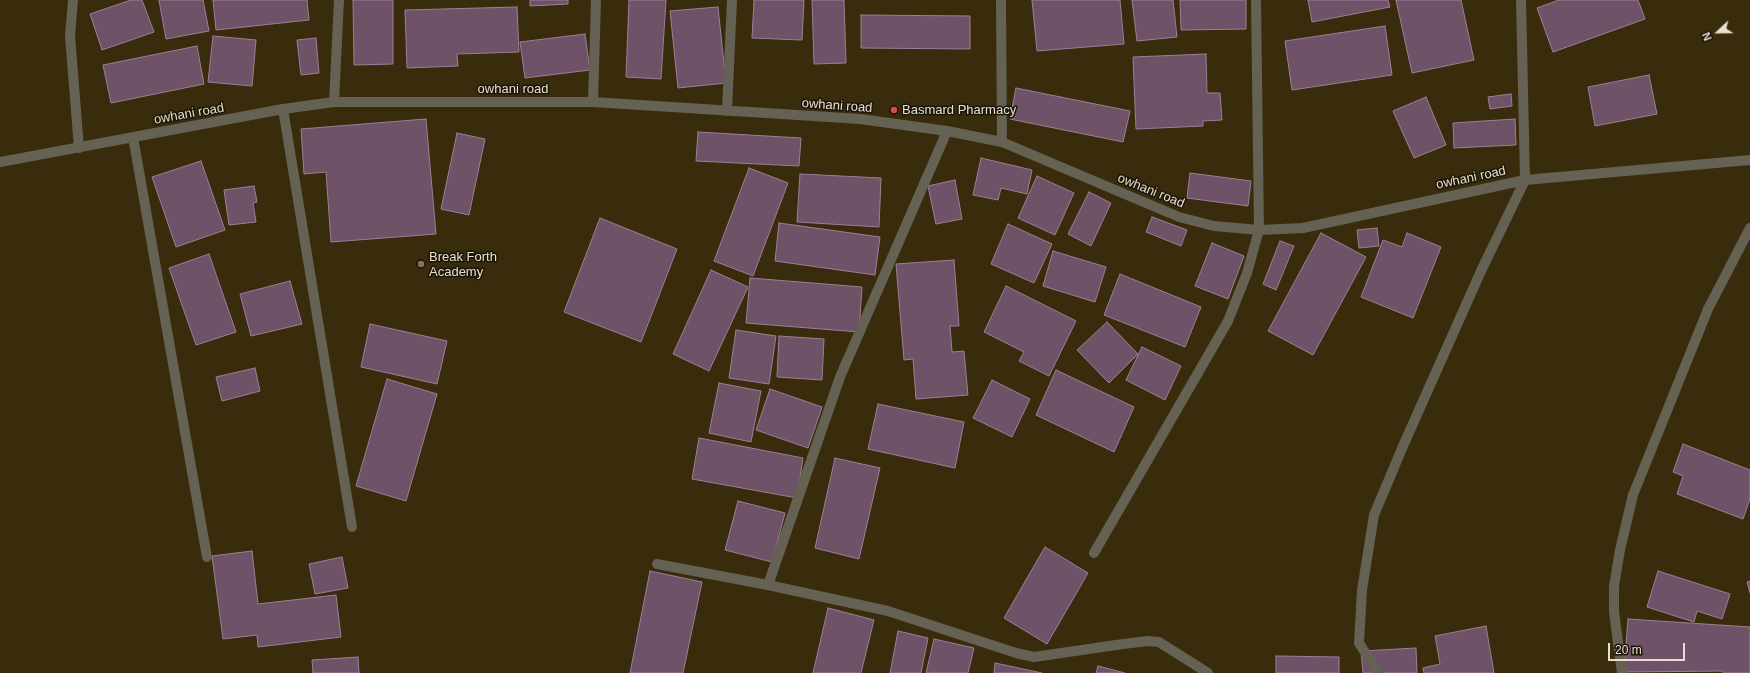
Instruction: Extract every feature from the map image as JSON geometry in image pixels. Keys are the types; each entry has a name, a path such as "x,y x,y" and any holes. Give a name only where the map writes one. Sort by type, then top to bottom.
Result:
{"street":[{"path":"73,0 70,36 79,148"},
{"path":"334,102 339,0"},
{"path":"593,102 596,0"},
{"path":"727,111 732,0"},
{"path":"1001,0 1002,142"},
{"path":"1094,553 1228,321 1247,274 1258,230 1256,0"},
{"path":"1378,673 1359,643 1362,590 1374,515 1481,271 1525,180 1521,0"},
{"name":"owhani road","path":"0,162 283,109 334,102 593,102 860,119 947,131 1002,142 1179,217 1214,226 1258,230 1303,228 1525,180 1750,160"},
{"path":"283,109 352,527"},
{"path":"768,585 840,377 947,131"},
{"path":"133,137 207,557"},
{"path":"1622,673 1614,612 1614,586 1620,550 1633,495 1708,309 1750,228"},
{"path":"657,564 768,585 888,611 1016,653 1034,657 1123,644 1148,641 1159,642 1208,673"}],"building":[{"path":"131,0 142,0 154,32 102,50 90,14"},
{"path":"159,0 203,0 209,31 166,39"},
{"path":"213,0 307,0 309,20 216,30"},
{"path":"353,0 393,0 393,64 354,65"},
{"path":"530,0 568,0 568,4 530,6"},
{"path":"629,0 666,0 661,79 626,77"},
{"path":"754,0 804,0 802,40 752,38"},
{"path":"812,0 844,0 846,63 814,64"},
{"path":"1032,0 1120,0 1124,44 1037,51"},
{"path":"1132,0 1173,0 1177,37 1137,41"},
{"path":"1180,0 1246,0 1246,29 1181,30"},
{"path":"1308,0 1388,0 1390,7 1312,22"},
{"path":"1396,0 1461,0 1474,60 1412,73"},
{"path":"1559,0 1638,0 1645,19 1553,52 1537,8"},
{"path":"517,7 519,52 457,54 458,66 407,68 405,10"},
{"path":"718,7 726,83 678,88 670,11"},
{"path":"861,15 970,16 970,49 861,48"},
{"path":"1385,26 1392,75 1292,90 1285,41"},
{"path":"585,34 590,70 525,78 520,42"},
{"path":"213,36 256,40 252,86 208,82"},
{"path":"316,38 319,73 301,75 297,40"},
{"path":"197,46 204,84 111,103 103,65"},
{"path":"1206,54 1207,93 1220,93 1222,120 1203,121 1203,126 1136,129 1133,57"},
{"path":"1649,75 1657,114 1595,126 1588,87"},
{"path":"1016,88 1130,111 1123,142 1010,119"},
{"path":"1511,94 1512,106 1490,109 1488,97"},
{"path":"1426,97 1446,145 1414,158 1393,111"},
{"path":"426,119 436,234 331,242 326,172 304,174 301,129"},
{"path":"1515,119 1516,145 1454,148 1453,123"},
{"path":"698,132 801,138 799,166 696,161"},
{"path":"457,133 485,139 469,215 441,209"},
{"path":"981,158 1032,170 1027,194 1001,188 998,200 973,195"},
{"path":"201,161 225,230 176,247 152,177"},
{"path":"749,168 788,183 753,276 714,261"},
{"path":"1190,173 1251,181 1248,206 1187,198"},
{"path":"800,174 881,178 879,227 797,222"},
{"path":"1037,176 1074,193 1055,235 1018,218"},
{"path":"955,180 962,219 936,224 928,186"},
{"path":"254,186 257,202 253,203 256,222 229,225 224,190"},
{"path":"1089,192 1111,203 1091,246 1068,234"},
{"path":"1152,217 1187,230 1181,246 1146,232"},
{"path":"600,218 677,249 641,342 564,312"},
{"path":"779,223 880,237 875,275 775,261"},
{"path":"1008,224 1052,244 1034,283 991,264"},
{"path":"1377,228 1379,246 1359,248 1357,230"},
{"path":"1321,233 1366,257 1313,355 1268,331"},
{"path":"1407,233 1441,247 1413,318 1361,297 1383,240 1402,247"},
{"path":"1280,241 1294,246 1276,290 1263,284"},
{"path":"1212,243 1244,256 1228,299 1195,286"},
{"path":"1053,251 1106,267 1095,302 1043,286"},
{"path":"209,254 236,332 196,345 169,268"},
{"path":"954,260 959,326 950,326 952,352 964,351 968,395 916,399 913,359 904,360 896,264"},
{"path":"711,270 748,287 709,371 673,354"},
{"path":"1120,274 1201,307 1185,347 1104,315"},
{"path":"750,278 862,287 859,332 746,323"},
{"path":"290,281 302,324 251,336 240,294"},
{"path":"1006,286 1076,321 1049,376 1019,361 1024,352 984,332"},
{"path":"1107,322 1138,354 1109,383 1077,350"},
{"path":"370,324 447,341 437,384 361,367"},
{"path":"736,330 776,336 769,384 729,378"},
{"path":"779,336 824,339 822,380 777,377"},
{"path":"1142,347 1181,366 1165,400 1126,380"},
{"path":"255,368 260,391 222,401 216,377"},
{"path":"1056,370 1134,407 1114,452 1036,415"},
{"path":"387,379 437,394 406,501 356,486"},
{"path":"992,380 1030,399 1012,437 973,418"},
{"path":"719,383 761,391 751,442 709,433"},
{"path":"770,389 822,407 808,448 756,430"},
{"path":"878,404 964,422 955,468 868,449"},
{"path":"699,438 803,458 797,498 692,479"},
{"path":"1683,444 1750,470 1750,499 1743,519 1677,494 1683,476 1673,472"},
{"path":"835,458 880,468 859,559 815,548"},
{"path":"738,501 785,513 772,562 725,550"},
{"path":"1045,547 1088,573 1047,644 1004,618"},
{"path":"252,551 258,604 336,595 341,637 258,647 257,635 223,639 212,556"},
{"path":"342,557 348,588 315,594 309,564"},
{"path":"650,571 702,582 683,673 630,673"},
{"path":"1658,571 1730,594 1722,619 1697,611 1694,622 1647,607"},
{"path":"1750,581 1750,593 1747,582"},
{"path":"828,608 874,620 861,673 813,673"},
{"path":"1628,619 1750,627 1750,673 1723,673 1723,671 1624,672"},
{"path":"1486,626 1494,673 1424,673 1423,668 1440,664 1435,636"},
{"path":"898,631 928,638 921,673 890,673"},
{"path":"934,639 974,648 968,673 926,673"},
{"path":"1416,648 1417,673 1363,673 1361,651"},
{"path":"1276,656 1339,657 1339,673 1276,673"},
{"path":"358,657 359,673 313,673 312,660"},
{"path":"995,663 1042,673 994,673"},
{"path":"1098,666 1125,673 1096,673"}],"place":[{"name":"Basmard Pharmacy","path":"894,110"},
{"name":"Break Forth Academy","path":"421,264"}]}
